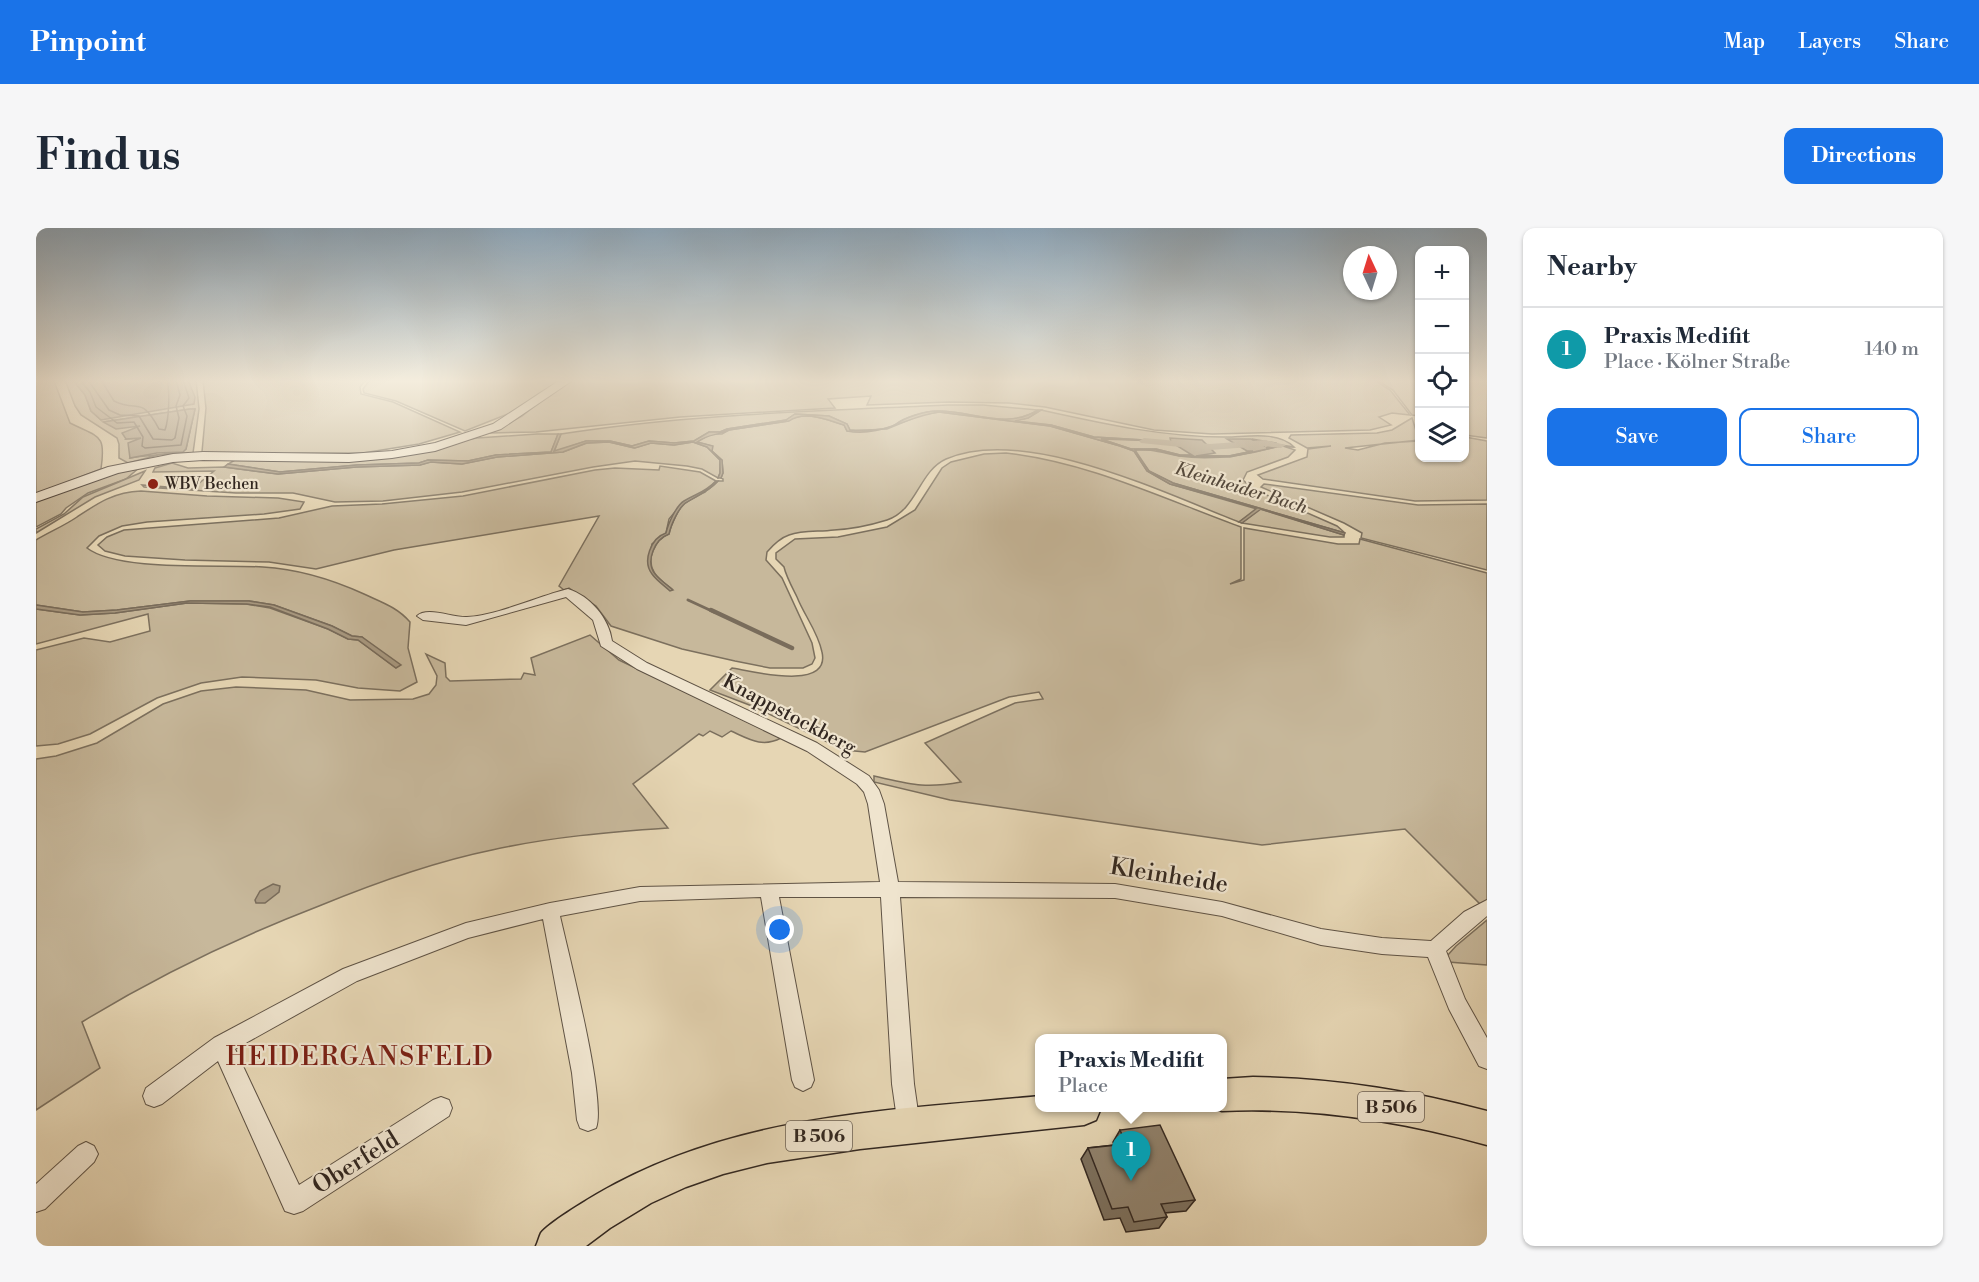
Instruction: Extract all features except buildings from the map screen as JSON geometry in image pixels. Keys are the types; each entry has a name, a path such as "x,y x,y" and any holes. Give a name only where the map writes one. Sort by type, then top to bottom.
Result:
{"main road":[{"name":"B 506","path":"1227,1095 1297,1096 1364,1102 1423,1112 1487,1128"},
{"name":"B 506","path":"573,1241 602,1210 630,1193 701,1163 783,1141 1038,1112"}],"street":[{"path":"36,498 109,471 166,459 207,456 281,459 399,453 434,447 493,428"},
{"name":"Knappstockberg","path":"423,616 466,621 568,593 599,618 605,628 606,643 642,666 812,747 863,780 871,790 876,804 890,891 903,1084 909,1126"},
{"name":"Kleinheide","path":"154,1096 222,1045 350,975 466,931 550,910 640,894 769,890 1055,889 1115,891 1222,909 1321,937 1382,946 1435,949"},
{"path":"769,890 803,1080"},
{"path":"1487,907 1471,917 1435,949 1456,1003 1487,1059"},
{"path":"550,910 583,1073 588,1120"},
{"name":"Oberfeld","path":"222,1045 294,1202 441,1108"},
{"path":"36,1200 86,1154"}],"shaded area":[{"path":"36,428 79,428 99,438 102,449 101,469 36,494"},
{"path":"101,428 138,428 126,439 141,438 130,458 166,454 186,449 191,428 196,428 193,453 158,455 128,463 119,458 117,438"},
{"path":"204,428 450,428 460,432 419,444 363,453 254,455 202,452"},
{"path":"457,428 474,428 465,431"},
{"path":"500,428 579,428 536,432 490,433"},
{"path":"606,428 737,428 709,432 694,441 674,443 649,441 632,446 610,441 586,441 554,452 561,434"},
{"path":"745,428 845,428 847,431 891,428 1055,428 1134,451 1147,471 1170,484 1257,509 1239,522 1134,480 1054,456 1015,450 978,451 946,459 930,472 912,499 897,515 887,520 861,526 794,533 774,544 767,552 766,560 782,578 812,643 815,658 812,664 803,668 770,668 735,661 682,649 611,626 596,606 569,588 564,590 559,586 599,516 394,550 316,569 269,562 125,556 105,551 98,545 107,537 124,530 279,518 332,506 382,504 463,496 595,470 615,468 659,470 660,466 700,472 716,481 705,492 718,481 723,481 721,478 722,460 712,451 712,446 697,442 711,434 722,434 729,430","holes":["704,492 681,507 673,521 669,534 656,545 651,561 654,572 673,590 652,571 650,566 652,544 666,533 669,519 683,502"]},
{"path":"849,428 887,428 867,430 850,430"},
{"path":"1060,428 1127,428 1208,437 1265,436 1281,439 1294,447 1283,446 1295,450 1288,457 1247,472 1243,480 1253,489 1337,526 1345,533 1173,483 1149,471 1133,450 1151,450 1179,456 1205,458 1227,456 1180,455 1156,449 1131,449 1098,438 1161,441 1094,437","holes":["1282,445 1257,452 1232,455"]},
{"path":"1142,428 1380,428 1370,430 1212,434"},
{"path":"1396,428 1415,428 1415,440 1399,442 1415,441 1415,462 1469,462 1469,438 1487,441 1487,500 1415,501 1263,479 1258,475 1307,457 1308,449 1331,446 1307,448 1289,438 1291,435 1377,433","holes":["1381,444 1358,450 1345,448"]},
{"path":"1469,428 1487,428 1487,438 1469,436"},
{"path":"558,434 551,452 496,455 468,461 428,460 419,463 357,465 280,472 228,464 235,460 351,460 477,438"},
{"path":"609,442 634,448 651,443 674,445 693,442 707,447 720,460 720,473 718,478 702,469 635,461 462,492 383,501 335,502 293,493 236,493 144,487 142,485 192,489 214,471 153,472 155,468 172,463 188,468 224,467 278,474 356,467 420,465 430,462 462,464 497,457 563,452 587,443"},
{"path":"1006,453 1066,464 1096,473 1241,527 1241,579 1230,584 1244,580 1244,528 1338,544 1359,544 1360,539 1487,573 1487,901 1480,904 1405,829 1262,845 950,800 874,782 874,776 927,785 961,782 925,743 1015,703 1043,699 1039,692 1009,697 865,752 844,750 752,706 710,690 732,668 788,676 814,672 821,664 822,652 817,638 784,567 776,559 776,553 795,539 838,537 887,527 915,510 942,468 951,462 984,454"},
{"path":"140,467 126,479 88,493 61,514 36,527 36,501 96,477"},
{"path":"145,471 139,480 95,497 36,533 36,529 64,514 83,497"},
{"path":"1264,484 1418,505 1487,504 1487,570 1361,538 1362,533 1261,487"},
{"path":"141,491 278,498 304,502 300,509 264,514 147,522 122,526 99,536 87,548 102,556 145,564 263,567 289,570 327,579 352,589 388,605 410,622 408,648 417,682 400,691 358,688 316,680 242,677 201,683 157,698 90,734 58,744 36,746 36,650 84,638 110,642 150,631 148,614 36,644 36,609 80,615 115,613 187,603 246,604 270,608 328,629 348,639 358,640 396,668 362,637 352,636 332,626 274,605 249,601 190,601 83,612 36,605 36,540 107,499"},
{"path":"1260,509 1344,535 1344,537 1330,537 1242,523"},
{"path":"590,635 619,660 781,738 762,742 731,731 722,737 710,731 703,736 699,734 633,784 668,828 558,838 448,861 340,897 198,959 82,1022 100,1068 36,1110 36,759 56,756 97,743 163,704 201,691 236,687 306,690 350,700 413,699 429,694 436,685 437,676 426,654 445,663 446,677 450,681 521,679 524,673 535,675 531,658"},
{"path":"1487,920 1487,965 1448,962 1447,956 1456,946"}],"water":[{"path":"136,428 191,428 186,449 183,452 157,453 130,458 128,443 141,438 126,439 122,433"},
{"path":"746,428 729,430 697,442 713,446 712,451 722,460 721,478 718,478 720,460 707,447 693,442 674,445 651,443 635,448 609,442 586,443 563,452 497,457 462,464 431,462 420,465 356,467 278,474 224,467 228,464 280,472 357,465 419,463 428,460 468,461 496,455 551,452 558,434 561,434 554,451 586,441 610,441 632,446 649,441 674,443 694,441 709,432 720,432 727,429"},
{"path":"845,428 850,430 884,429 859,432 847,431"},
{"path":"1055,428 1094,437 1161,441 1101,439 1131,449 1156,449 1180,455 1192,455 1171,442 1170,438 1202,440 1215,453 1196,456 1229,456 1253,451 1247,451 1227,439 1251,439 1265,446 1252,439 1275,443 1266,448 1280,445 1294,447 1281,446 1230,457 1180,456 1156,450 1135,450 1149,471 1173,483 1345,533 1344,535 1261,509 1242,523 1239,522 1257,508 1170,484 1147,471 1134,451"},
{"path":"718,481 711,488 681,507 669,534 656,545 653,551 652,569 673,590 670,591 656,579 649,569 648,557 652,545 666,533 681,503"},
{"path":"190,601 249,601 274,605 332,626 352,636 362,637 401,665 396,668 358,640 348,639 270,607 247,604 187,603 115,613 80,615 36,609 36,605 83,612"},
{"path":"273,884 280,886 279,892 265,903 256,903 255,900 260,891"}],"waterway":[{"path":"1144,441 1210,447 1256,443 1281,445"},
{"path":"688,600 714,612"},
{"path":"711,610 792,648"}],"place":[{"name":"WBV Bechen","path":"153,484"},
{"name":"Praxis Medifit","path":"1131,1181"}],"district":[{"name":"HEIDERGANSFELD","path":"360,1057"}],"water label":[{"name":"Kleinheider Bach","path":"1241,488"}]}
